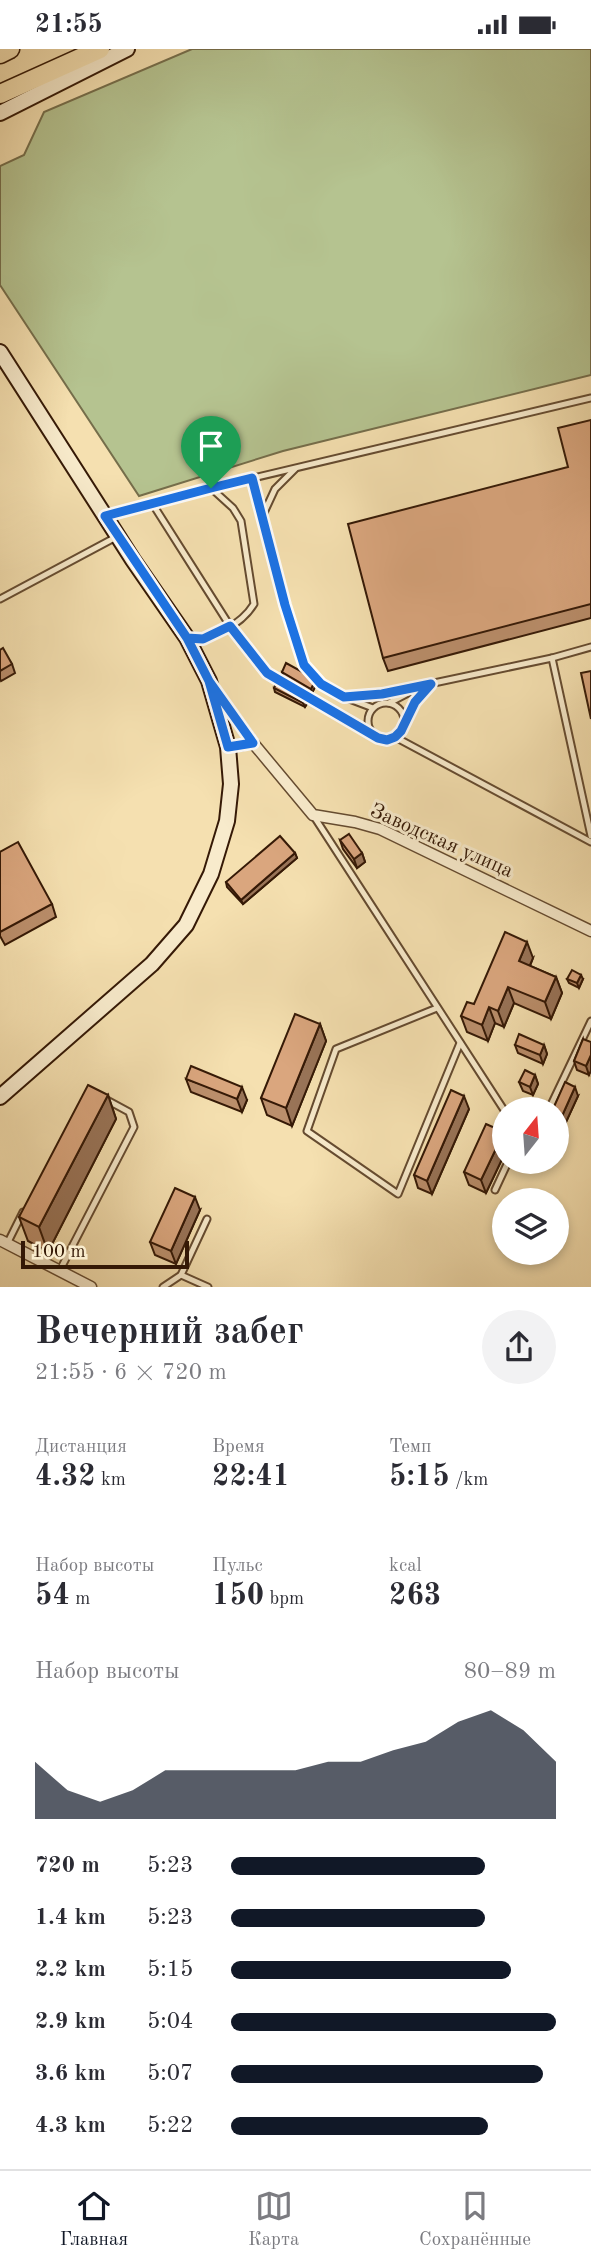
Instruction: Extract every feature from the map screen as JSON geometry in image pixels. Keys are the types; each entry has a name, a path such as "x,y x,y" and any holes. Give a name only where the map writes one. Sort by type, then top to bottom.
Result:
{"highway":[{"path":"0,54 10,49"},
{"path":"0,94 100,49"}],"main road":[{"path":"0,113 127,49"},
{"path":"0,352 187,638 209,681 228,747 231,784 227,821 211,874 186,925 152,964 0,1097"}],"street":[{"path":"209,681 253,743 313,815"},
{"path":"228,747 253,743"},
{"name":"Заводская улица","path":"313,815 380,829 591,931"},
{"path":"3,1242 91,1287"}],"lane":[{"path":"105,516 252,478 591,398"},
{"path":"262,517 275,488 296,468"},
{"path":"252,478 285,605 304,665 321,684 344,697 373,708"},
{"path":"187,638 203,639 230,626 245,618 254,604 241,521 233,508 211,488"},
{"path":"152,503 222,615 267,673 378,738 387,740 401,731 415,702 431,684"},
{"path":"0,599 118,536"},
{"path":"344,697 382,694 552,658 591,647"},
{"path":"552,658 591,836"},
{"path":"371,733 368,716 373,708 431,684"},
{"path":"389,703 397,707 404,722"},
{"path":"395,737 591,842"},
{"path":"313,815 495,1097"},
{"path":"438,1008 336,1049 307,1131 398,1194 460,1043"},
{"path":"555,1097 591,1021"},
{"path":"59,1271 134,1127 129,1112 95,1094"},
{"path":"3,1242 26,1207"},
{"path":"163,1287 181,1275 207,1219"},
{"path":"181,1275 208,1287"}],"green space":[{"path":"192,49 591,49 591,375 283,451 139,496 0,285 0,166 24,155 44,112"}],"building":[{"path":"591,420 591,604 383,658 348,524 568,467 558,428"},
{"path":"3,648 12,664 0,671 0,650"},
{"path":"286,663 315,681 311,689 282,672"},
{"path":"591,671 591,719 581,673"},
{"path":"277,681 306,698 303,703 274,688"},
{"path":"349,834 362,853 354,859 340,840"},
{"path":"280,836 295,853 241,900 226,882"},
{"path":"18,842 52,904 0,932 0,852"},
{"path":"505,932 527,942 519,961 556,977 545,1002 508,987 498,1011 489,1007 482,1025 461,1016 467,1002 474,1004"},
{"path":"572,970 581,975 577,983 567,979"},
{"path":"295,1014 320,1024 286,1108 261,1098"},
{"path":"519,1034 544,1045 540,1055 515,1045"},
{"path":"583,1039 591,1042 591,1055 586,1066 574,1061"},
{"path":"191,1066 242,1087 237,1099 186,1079"},
{"path":"525,1070 535,1075 530,1087 519,1082"},
{"path":"565,1082 575,1087 569,1100 569,1097 558,1097"},
{"path":"88,1085 108,1095 39,1227 19,1217"},
{"path":"451,1090 464,1096 427,1181 414,1175"},
{"path":"486,1124 492,1127 492,1157 481,1180 464,1172"},
{"path":"175,1188 195,1197 171,1251 150,1242"}],"route":[{"path":"211,488 105,516 187,638 209,681 253,743 228,747 209,681 187,638 203,639 230,626 267,673 378,738 387,740 395,737 401,731 415,702 431,684 361,697 344,697 321,684 304,665 285,605 252,478 211,488"}]}
